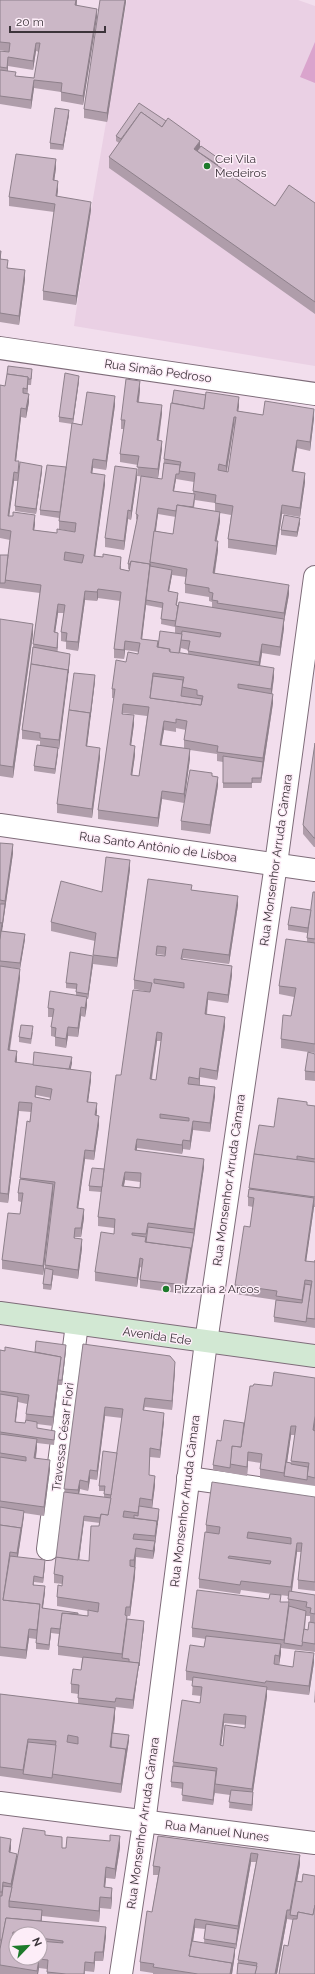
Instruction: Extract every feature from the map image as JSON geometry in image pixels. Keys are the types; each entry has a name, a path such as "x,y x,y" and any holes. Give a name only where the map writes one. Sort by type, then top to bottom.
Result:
{"main road":[{"name":"Avenida Ede","path":"0,1313 315,1356"}],"street":[{"name":"Rua Simão Pedroso","path":"0,348 315,394"},
{"name":"Rua Monsenhor Arruda Câmara","path":"121,1974 144,1823 206,1342 276,864 315,577"},
{"name":"Rua Santo Antônio de Lisboa","path":"0,825 315,870"},
{"name":"Travessa César Fiori","path":"48,1550 77,1324"},
{"path":"188,1478 315,1496"},
{"name":"Rua Manuel Nunes","path":"0,1803 144,1823 315,1843"}],"shaded area":[{"name":"Cei Vila Medeiros","path":"127,0 298,0 315,6 315,366 74,326 91,210"},
{"path":"315,42 315,83 300,77"}],"building":[{"path":"0,0 76,0 75,5 97,9 83,96 61,92 62,83 34,80 31,100 0,96 0,70 16,72 15,76 34,78 40,43 36,43 33,61 8,57 7,68 0,67 0,51 9,52 10,43 0,42"},
{"path":"100,0 125,0 107,113 84,109"},
{"path":"139,103 166,121 162,127 141,112 121,139 116,136"},
{"path":"55,108 69,110 63,145 50,143"},
{"path":"141,112 162,127 168,118 200,141 194,149 275,206 289,185 315,203 315,302 109,157"},
{"path":"201,146 218,158 215,163 197,151"},
{"path":"16,154 56,159 53,180 58,181 56,196 91,202 76,296 43,291 55,204 9,197"},
{"path":"0,259 8,260 7,268 25,270 19,316 0,313"},
{"path":"8,366 32,369 31,379 28,379 28,377 7,374"},
{"path":"65,373 79,376 73,419 59,417"},
{"path":"7,374 28,377 27,389 23,388 23,393 29,394 26,409 21,408 15,461 19,461 18,473 14,472 8,516 13,516 13,512 35,515 33,530 57,533 57,529 75,532 76,523 59,521 72,423 82,425 87,392 115,396 106,461 93,459 91,473 105,475 94,556 103,557 103,554 121,557 120,569 129,571 131,561 150,564 141,639 158,641 157,647 170,649 169,651 274,668 271,689 238,684 238,688 273,694 263,758 217,752 218,746 184,740 187,721 176,719 176,723 164,721 160,745 190,749 184,794 162,791 158,818 98,810 115,689 112,689 116,660 126,662 128,652 138,654 140,643 125,641 124,650 114,649 121,592 98,589 97,592 85,591 78,642 66,641 67,633 61,632 65,605 58,604 54,632 58,633 57,648 33,644 41,585 5,580 11,531 0,529 0,385 5,386","holes":["65,552 84,555 82,563 64,560","153,673 184,677 182,687 197,690 197,695 203,696 201,705 150,698","123,704 149,707 139,776 131,775 135,746 130,745 134,715 122,714"]},
{"path":"126,379 140,381 137,402 162,405 157,440 162,441 158,469 137,467 139,456 120,454 125,420 121,420"},
{"path":"174,390 206,395 204,409 172,403"},
{"path":"206,392 239,397 237,411 263,415 265,401 314,409 310,442 297,440 292,471 305,473 300,508 282,505 276,546 228,539 233,506 215,503 216,495 193,491 195,473 179,471 181,462 164,459 171,403 204,409","holes":["234,417 236,417 228,472 218,470 219,464 226,466"]},
{"path":"20,462 42,466 36,509 15,506"},
{"path":"164,463 180,465 179,474 176,474 173,491 195,494 193,507 177,505 176,511 158,508 150,564 131,561 130,564 128,564 138,515 136,514 141,476 162,479"},
{"path":"47,465 66,467 60,512 40,510"},
{"path":"115,466 137,469 131,511 128,510 124,541 105,538"},
{"path":"177,505 220,512 215,541 218,541 213,573 289,585 284,613 217,603 218,601 212,600 213,593 209,592 209,588 185,584 187,569 150,562 154,531 173,534"},
{"path":"284,515 300,518 297,532 281,530"},
{"path":"0,555 8,555 5,583 0,583"},
{"path":"150,566 172,570 168,591 178,593 176,621 161,619 163,603 146,600"},
{"path":"179,602 284,619 280,647 262,644 259,662 188,651 190,641 181,640 182,631 220,637 221,633 175,626"},
{"path":"0,619 33,624 13,767 0,765"},
{"path":"160,631 182,634 179,653 170,652 170,649 158,647"},
{"path":"33,647 70,654 68,673 68,670 31,664"},
{"path":"31,664 68,670 59,740 40,738 40,733 22,730"},
{"path":"74,673 95,675 90,717 90,713 69,710"},
{"path":"153,676 183,680 181,696 202,699 201,705 150,698"},
{"path":"69,710 90,713 86,746 100,748 92,809 57,804"},
{"path":"315,743 315,838 314,838 303,825"},
{"path":"37,745 58,748 55,769 34,766"},
{"path":"223,756 263,762 261,778 252,778 252,783 223,783"},
{"path":"190,770 212,773 212,776 218,777 210,825 181,821"},
{"path":"0,843 13,844 5,901 0,900"},
{"path":"106,857 130,860 117,958 93,955 96,933 51,922 61,881 102,892"},
{"path":"148,879 192,885 191,890 238,896 229,955 183,949 181,959 232,966 228,995 208,992 205,1014 225,1017 217,1071 200,1068 199,1079 189,1077 188,1084 215,1087 210,1123 193,1121 190,1141 183,1140 182,1145 137,1139 135,1150 204,1159 194,1229 148,1223 146,1234 132,1233 132,1235 146,1237 145,1242 191,1248 185,1285 140,1280 143,1259 140,1258 137,1278 95,1272 101,1232 114,1234 115,1219 98,1217 116,1075 121,1075 133,990 150,992 152,983 134,980","holes":["157,946 166,947 165,956 156,955","154,979 184,983 184,988 154,983","157,1032 162,1033 156,1080 150,1079","160,1114 189,1118 189,1121 160,1118","125,1172 141,1173 140,1188 122,1186"]},
{"path":"313,892 315,892 315,939 307,938"},
{"path":"0,904 5,904 2,927 2,923 0,923"},
{"path":"291,907 311,910 308,928 288,925"},
{"path":"0,923 2,923 0,936"},
{"path":"1,931 25,934 20,963 0,961"},
{"path":"286,939 315,943 315,1044 281,1039 283,1015 291,1016 296,988 279,986"},
{"path":"70,952 93,956 88,994 76,992 77,984 66,983"},
{"path":"0,966 20,969 8,1050 17,1051 15,1062 91,1072 87,1102 97,1103 95,1115 99,1116 94,1151 85,1150 77,1208 84,1209 81,1228 75,1228 74,1238 82,1239 78,1270 45,1265 55,1182 20,1178 27,1121 30,1122 32,1103 19,1102 8,1194 0,1193","holes":["36,1086 52,1089 50,1100 35,1097"]},
{"path":"50,991 87,997 85,1008 81,1007 78,1028 68,1027 66,1039 55,1037 56,1028 51,1027 54,1009 48,1008"},
{"path":"21,1025 33,1026 31,1039 19,1037"},
{"path":"34,1052 72,1057 69,1069 33,1065"},
{"path":"308,1052 315,1054 315,1072 305,1071"},
{"path":"278,1098 307,1102 307,1105 315,1106 315,1159 297,1156 297,1160 254,1154 259,1125 274,1127"},
{"path":"254,1154 315,1162 315,1197 249,1188"},
{"path":"92,1168 104,1169 102,1187 89,1186"},
{"path":"20,1179 53,1184 43,1266 2,1260 8,1213 20,1214 23,1193 18,1193"},
{"path":"249,1189 314,1198 305,1261 315,1262 315,1319 306,1318 312,1281 305,1280 302,1300 276,1296 277,1291 235,1285 244,1226 250,1227 254,1198 248,1197"},
{"path":"148,1227 194,1233 191,1251 191,1248 146,1242"},
{"path":"45,1268 53,1270 51,1285 43,1284"},
{"path":"305,1284 311,1285 306,1322 274,1317 276,1300 302,1303"},
{"path":"36,1341 66,1345 62,1380 58,1380 61,1357 35,1352"},
{"path":"83,1344 170,1356 175,1362 172,1401 145,1398 143,1410 164,1413 160,1450 150,1448 149,1475 155,1476 152,1500 140,1498 138,1513 124,1511 123,1517 157,1521 155,1536 134,1534 133,1539 155,1541 153,1551 136,1548 134,1560 130,1560 130,1566 135,1567 130,1607 126,1607 125,1615 127,1616 122,1654 58,1646 62,1613 88,1616 88,1610 98,1612 99,1603 57,1597 58,1585 62,1586 63,1576 54,1574 56,1557 89,1561 91,1526 99,1526 101,1514 108,1515 123,1409 105,1407 97,1471 90,1470 88,1482 80,1480 78,1490 64,1489"},
{"path":"5,1347 61,1357 53,1417 26,1414 29,1395 0,1391 0,1350 5,1351"},
{"path":"274,1372 315,1378 315,1416 313,1430 315,1431 315,1478 307,1476 309,1463 291,1461 296,1426 291,1426 284,1473 260,1469 262,1454 248,1452 247,1467 230,1464 232,1446 241,1447 250,1386 253,1386 254,1384 272,1386"},
{"path":"0,1394 18,1397 15,1422 25,1423 26,1420 37,1422 37,1428 55,1431 54,1440 0,1432"},
{"path":"224,1420 244,1423 241,1447 232,1446 230,1468 213,1465 217,1440 221,1441"},
{"path":"0,1434 37,1439 34,1458 50,1460 44,1507 0,1501 0,1457 26,1461 26,1457 0,1453"},
{"path":"103,1451 117,1453 111,1495 104,1494 105,1486 99,1486"},
{"path":"286,1462 308,1467 307,1480 284,1476"},
{"path":"212,1482 315,1497 315,1582 298,1580 302,1543 297,1543 291,1587 241,1581 240,1585 199,1579 205,1532 219,1534 220,1527 206,1525","holes":["248,1532 291,1538 291,1544 247,1538","229,1556 271,1561 270,1564 228,1558"]},
{"path":"64,1492 111,1498 108,1515 101,1514 100,1518 84,1516 78,1560 56,1557"},
{"path":"139,1506 159,1509 157,1525 157,1521 134,1518 134,1515 138,1516"},
{"path":"0,1507 24,1511 21,1531 21,1528 0,1525"},
{"path":"0,1525 21,1528 17,1553 10,1552 3,1600 40,1604 37,1630 29,1629 26,1650 0,1647"},
{"path":"10,1556 45,1560 43,1578 34,1576 33,1585 45,1586 42,1608 78,1613 62,1613 60,1629 51,1628 49,1645 36,1643 40,1604 3,1600"},
{"path":"197,1590 269,1599 270,1594 281,1595 280,1602 289,1602 284,1640 192,1628"},
{"path":"289,1591 315,1595 315,1614 310,1613 311,1608 306,1607 307,1602 288,1599"},
{"path":"289,1606 306,1611 302,1646 284,1643"},
{"path":"127,1619 144,1621 139,1666 139,1663 129,1662 129,1659 122,1658"},
{"path":"309,1622 315,1623 315,1644 302,1642 304,1629 308,1630"},
{"path":"206,1636 281,1644 279,1656 275,1655 274,1664 293,1667 295,1651 314,1653 309,1686 266,1681 265,1683 186,1671 190,1645 204,1647"},
{"path":"83,1657 139,1663 133,1700 116,1698 115,1702 78,1698 79,1685 71,1684 73,1669 81,1670"},
{"path":"193,1677 267,1687 252,1789 215,1784 217,1768 173,1762 182,1700 200,1703 202,1687 192,1686","holes":["224,1714 246,1716 245,1728 225,1725 223,1746 220,1745"]},
{"path":"0,1694 115,1708 110,1747 126,1749 121,1784 52,1774 56,1741 28,1739 23,1770 0,1767","holes":["68,1735 78,1737 78,1744 67,1742"]},
{"path":"112,1733 129,1735 126,1752 126,1749 111,1747"},
{"path":"28,1742 56,1745 52,1778 23,1774"},
{"path":"173,1766 216,1771 213,1800 182,1795 183,1783 171,1782"},
{"path":"231,1790 253,1792 252,1805 229,1802"},
{"path":"23,1828 45,1831 45,1835 62,1837 62,1848 66,1848 67,1837 110,1841 110,1835 120,1836 115,1869 106,1867 104,1887 112,1888 111,1898 100,1897 99,1911 9,1901"},
{"path":"158,1836 300,1855 290,1910 287,1910 275,1974 255,1974 257,1963 238,1960 258,1854 251,1853 238,1926 195,1919 189,1956 232,1963 230,1974 198,1974 153,1967 154,1964 140,1962 147,1911 152,1912 160,1867 153,1866"},
{"path":"0,1837 11,1839 9,1852 17,1854 11,1884 3,1882 2,1892 0,1892"},
{"path":"303,1874 315,1876 315,1905 313,1915 298,1912 297,1916 290,1915 296,1881 302,1882"},
{"path":"3,1886 12,1887 9,1907 42,1910 41,1921 6,1918 2,1940 0,1940 0,1896 2,1896"},
{"path":"315,1905 315,1974 279,1974 284,1945 288,1946 293,1919 297,1919 298,1912 313,1915"},
{"path":"6,1918 106,1927 103,1952 95,1952 94,1963 85,1962 84,1974 47,1972 48,1942 63,1943 63,1941 48,1939 48,1926 8,1926 8,1966 38,1966 37,1971 0,1965 0,1949"},
{"path":"206,1924 238,1929 236,1944 204,1939"},
{"path":"192,1941 235,1948 232,1967 232,1963 189,1956"},
{"path":"238,1963 257,1966 255,1974 237,1974"}],"place":[{"name":"Cei Vila Medeiros","path":"207,166"},
{"name":"Pizzaria 2 Arcos","path":"166,1289"}]}
